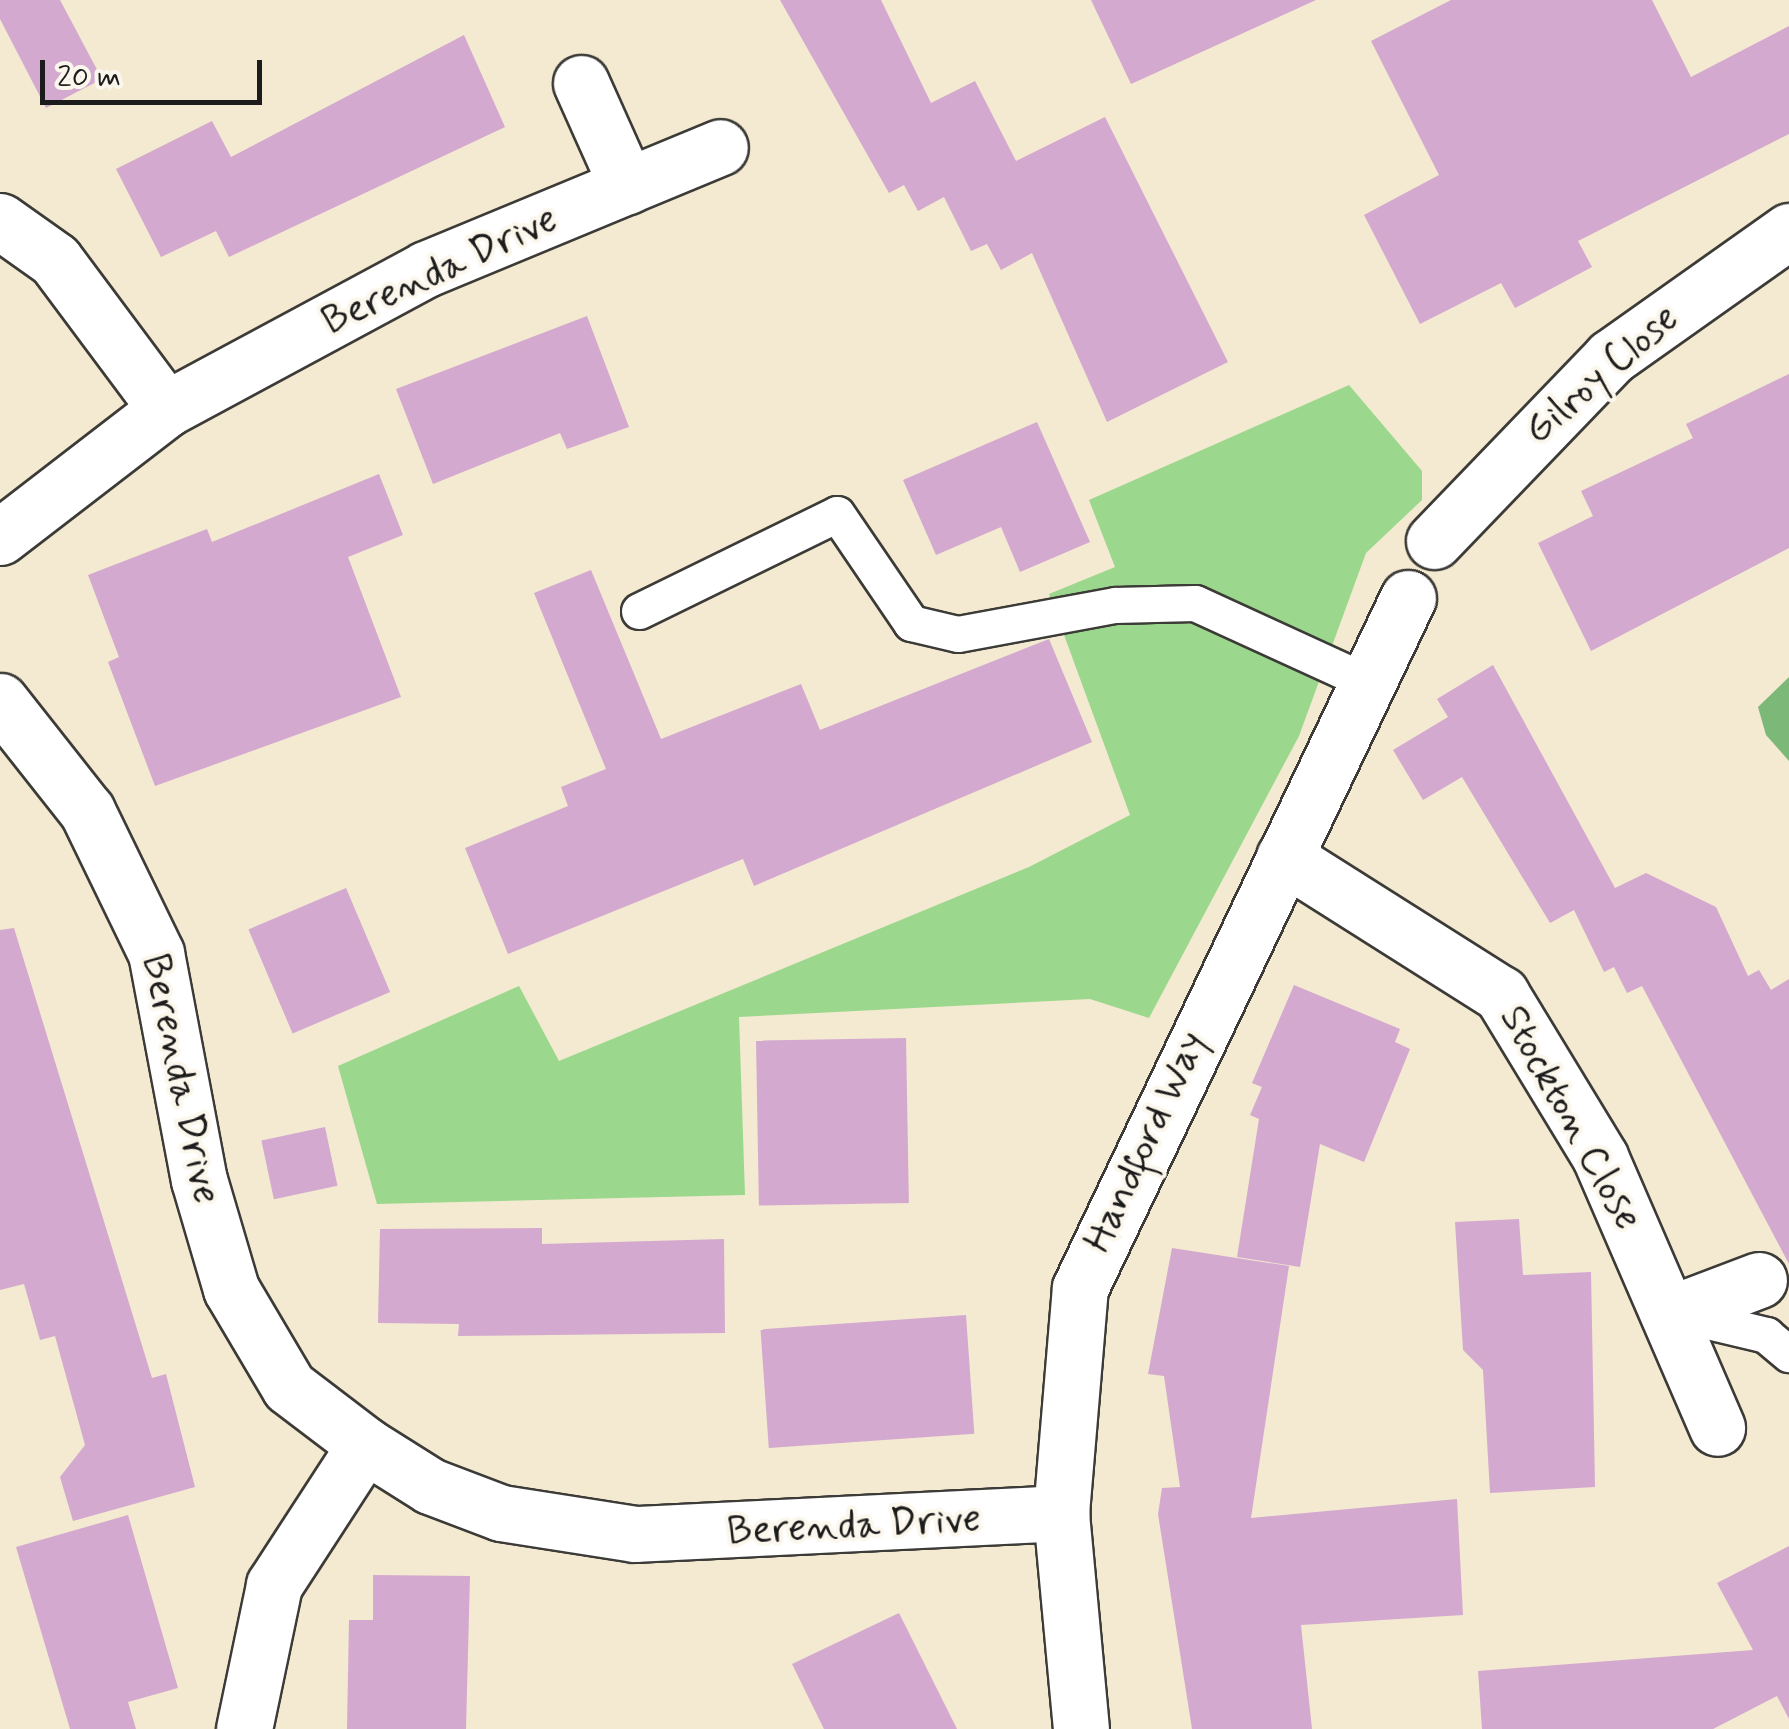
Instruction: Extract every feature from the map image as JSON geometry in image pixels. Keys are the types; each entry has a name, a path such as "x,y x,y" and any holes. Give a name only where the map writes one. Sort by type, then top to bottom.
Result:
{"street":[{"path":"581,83 627,186"},
{"name":"Berenda Drive","path":"0,537 166,409 426,269 720,147"},
{"path":"0,221 55,260 166,409"},
{"name":"Gilroy Close","path":"1434,541 1611,358 1789,231"},
{"name":"Handford Way","path":"1081,1729 1061,1513 1080,1288 1408,598"},
{"name":"Berenda Drive","path":"0,701 86,811 156,953 199,1180 231,1289 290,1387 365,1445 430,1486 501,1513 635,1534 1061,1513"},
{"name":"Stockton Close","path":"1284,856 1501,994 1600,1157 1672,1313 1717,1428"},
{"path":"1672,1313 1760,1280"},
{"path":"244,1729 274,1584 365,1445"}],"lane":[{"path":"638,611 837,514 911,623 958,634 1116,606 1195,603 1365,682"},
{"path":"1672,1313 1766,1335 1789,1354"}],"green space":[{"path":"1349,385 1422,471 1422,500 1366,553 1299,736 1149,1018 1090,999 739,1017 745,1195 377,1204 338,1066 519,986 559,1061 1029,867 1130,815 1049,594 1115,567 1089,500"},
{"path":"1789,677 1789,761 1766,735 1758,707"}],"building":[{"path":"0,0 60,0 102,79 46,108 0,19"},
{"path":"780,0 881,0 931,103 975,81 1016,161 1105,117 1228,362 1107,422 1032,253 1001,270 987,244 971,251 944,197 918,211 904,185 889,193"},
{"path":"1091,0 1316,0 1131,84"},
{"path":"1451,0 1652,0 1691,77 1789,26 1789,134 1578,241 1592,267 1515,308 1501,283 1420,324 1364,215 1439,175 1371,41"},
{"path":"464,35 505,127 229,257 216,231 161,257 116,169 212,121 231,157"},
{"path":"587,316 629,427 567,449 560,433 433,484 396,389"},
{"path":"1789,374 1789,548 1591,651 1538,543 1593,516 1581,491 1693,438 1686,424"},
{"path":"1037,422 1090,542 1020,572 1001,527 936,555 903,480"},
{"path":"379,474 403,535 348,557 401,697 155,786 108,662 119,657 88,575 207,529 212,542"},
{"path":"591,570 661,739 801,684 820,730 1049,639 1092,742 754,886 743,859 508,954 465,848 568,806 561,787 606,769 534,593"},
{"path":"1493,665 1615,888 1646,873 1716,907 1748,976 1759,970 1771,990 1789,979 1789,1264 1642,986 1627,993 1614,967 1604,972 1574,910 1550,923 1462,777 1423,800 1393,750 1448,717 1437,699"},
{"path":"346,888 390,992 293,1033 248,929"},
{"path":"14,928 152,1378 166,1374 195,1487 73,1521 60,1477 85,1445 55,1336 40,1340 24,1284 0,1290 0,930"},
{"path":"1294,985 1400,1029 1395,1042 1410,1049 1364,1162 1320,1144 1300,1267 1237,1257 1259,1119 1250,1115 1262,1087 1252,1083"},
{"path":"906,1038 909,1203 759,1206 756,1041"},
{"path":"325,1127 337,1186 274,1199 261,1141"},
{"path":"1519,1219 1523,1275 1591,1272 1595,1487 1490,1493 1483,1370 1463,1350 1455,1222"},
{"path":"542,1228 542,1244 724,1239 725,1333 458,1336 459,1324 378,1323 380,1229"},
{"path":"1172,1248 1289,1266 1251,1518 1457,1499 1463,1615 1301,1625 1312,1729 1192,1729 1158,1514 1162,1488 1180,1487 1164,1376 1148,1374"},
{"path":"966,1315 974,1434 769,1448 761,1329"},
{"path":"128,1515 178,1688 128,1702 136,1729 70,1729 16,1547"},
{"path":"1789,1546 1789,1719 1777,1696 1713,1729 1482,1729 1478,1671 1753,1650 1717,1583"},
{"path":"373,1575 470,1576 466,1729 347,1729 349,1620 373,1620"},
{"path":"899,1613 957,1729 824,1729 792,1664"}]}
